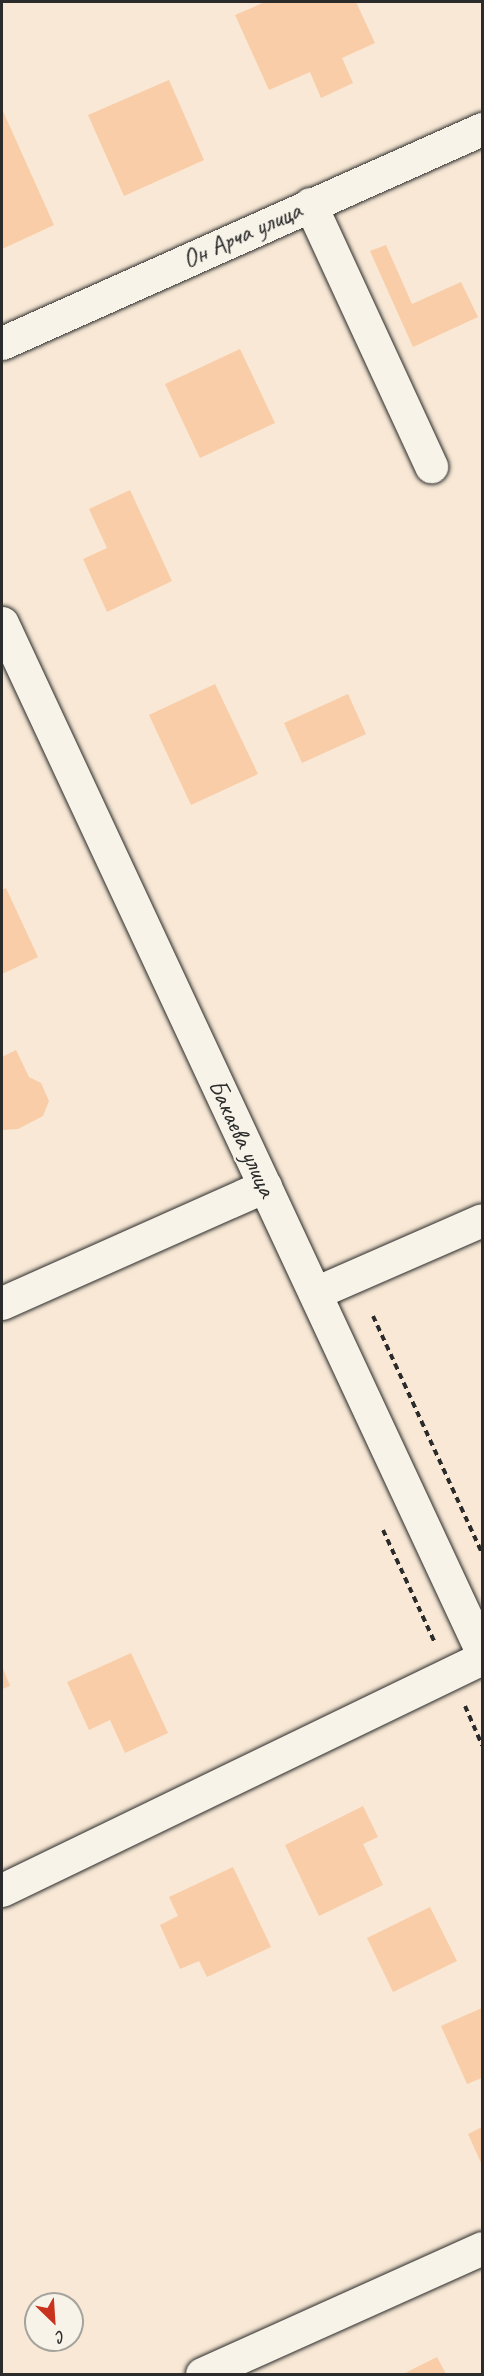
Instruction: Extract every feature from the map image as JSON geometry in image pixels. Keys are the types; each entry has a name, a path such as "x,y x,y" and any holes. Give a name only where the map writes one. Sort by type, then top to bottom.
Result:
{"street":[{"name":"Он Арча улица","path":"2,343 483,129"},
{"path":"310,204 431,466"},
{"name":"Бакаева улица","path":"2,624 483,1652"},
{"path":"2,1303 265,1186"},
{"path":"315,1293 483,1220"},
{"path":"2,1890 483,1658"},
{"path":"202,2374 483,2248"}],"path":[{"path":"373,1316 483,1553"},
{"path":"460,1697 483,1745"}],"building":[{"path":"265,2 356,2 375,43 342,58 353,83 321,98 310,72 269,90 235,15"},
{"path":"169,80 204,160 124,196 88,115"},
{"path":"2,109 54,225 2,249"},
{"path":"386,245 412,304 461,282 478,317 413,347 370,251"},
{"path":"240,349 275,423 200,458 165,384"},
{"path":"130,490 172,581 107,612 83,559 107,548 89,509"},
{"path":"215,684 258,774 191,805 149,715"},
{"path":"348,694 366,734 302,763 284,723"},
{"path":"6,888 38,957 2,974 2,890"},
{"path":"16,1050 29,1077 41,1083 49,1101 43,1116 18,1129 2,1130 2,1057"},
{"path":"131,1653 168,1733 125,1753 110,1720 89,1730 67,1682"},
{"path":"2,1666 10,1686 2,1689"},
{"path":"363,1806 378,1837 363,1844 383,1885 319,1916 285,1845"},
{"path":"233,1867 271,1947 207,1977 199,1961 180,1969 160,1925 178,1916 169,1897"},
{"path":"430,1907 457,1961 393,1992 367,1938"},
{"path":"482,2008 482,2078 467,2084 441,2026"},
{"path":"482,2127 482,2165 468,2134"},
{"path":"437,2357 446,2374 403,2374"}]}
